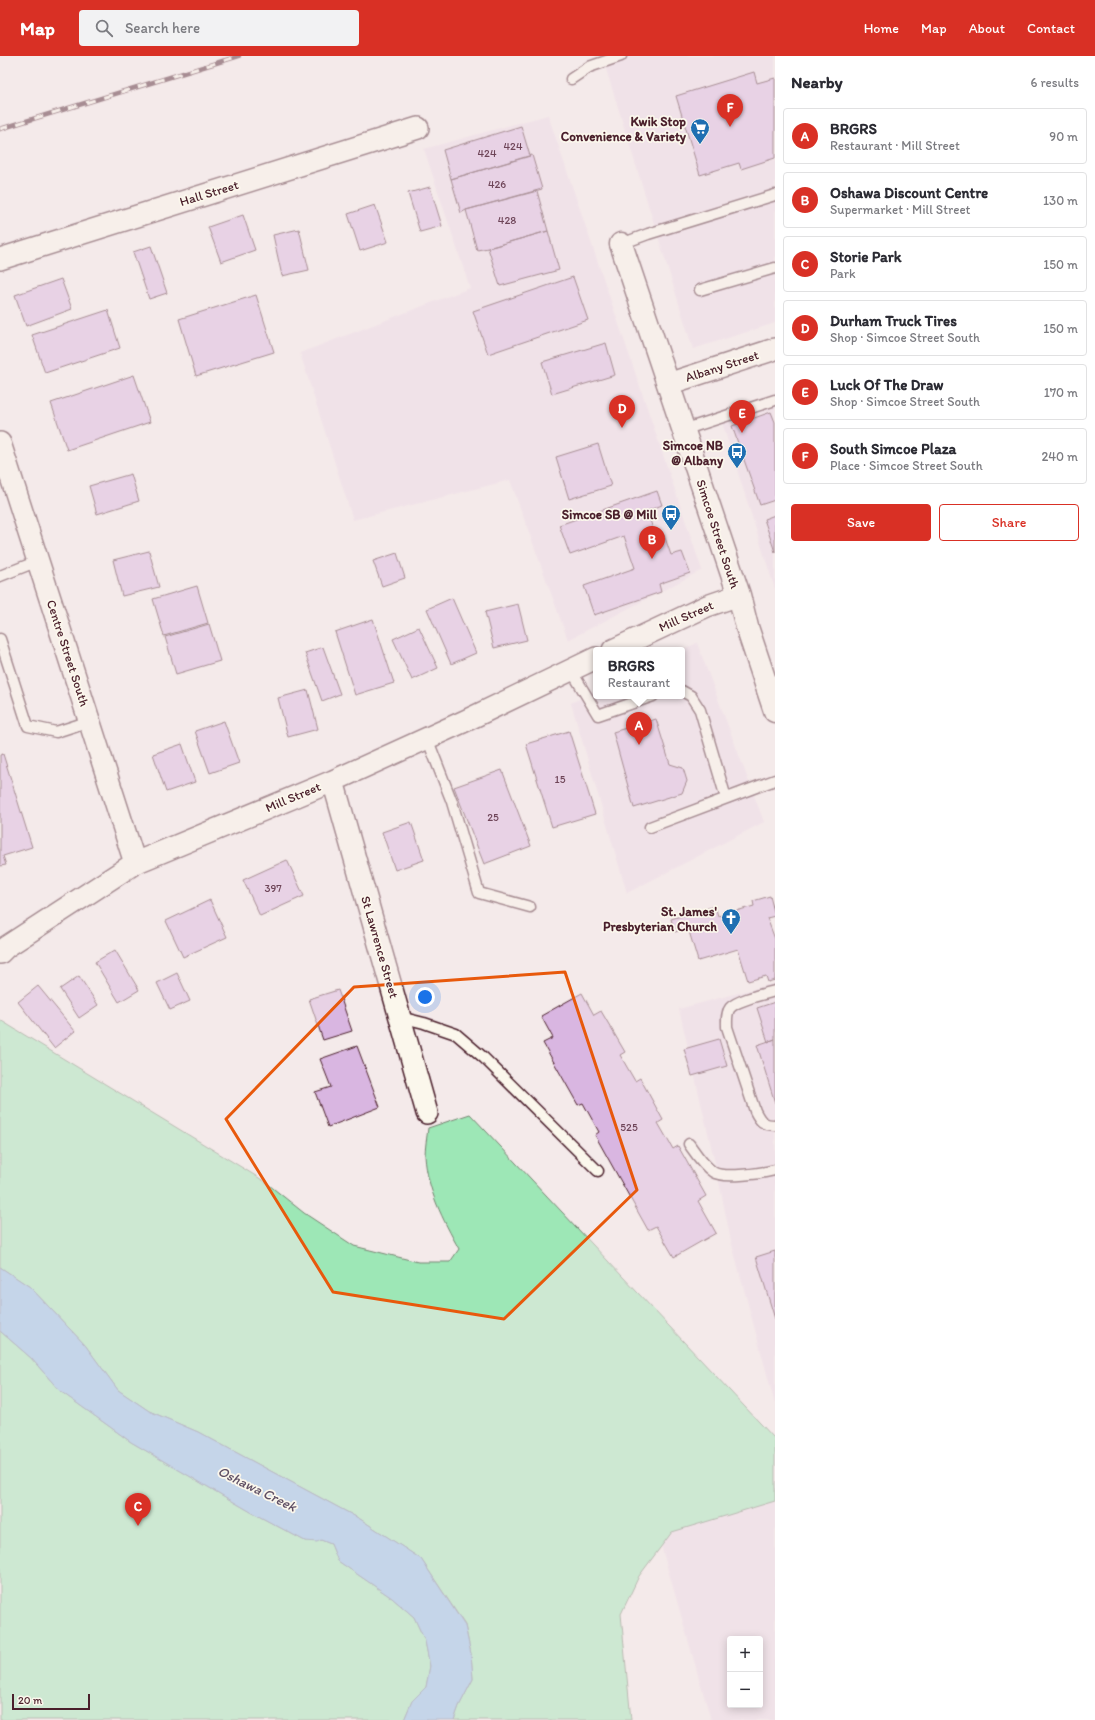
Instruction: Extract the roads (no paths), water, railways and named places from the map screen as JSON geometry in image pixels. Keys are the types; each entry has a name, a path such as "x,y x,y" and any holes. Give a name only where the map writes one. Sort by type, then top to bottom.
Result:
{"main road":[{"name":"Simcoe Street South","path":"622,244 739,595 747,627 775,711"}],"street":[{"name":"Hall Street","path":"0,259 418,128"},
{"name":"Albany Street","path":"668,384 775,349"},
{"name":"Centre Street South","path":"0,443 136,863"},
{"name":"Mill Street","path":"619,647 707,606 739,595"},
{"name":"Mill Street","path":"0,953 6,947 136,863 333,781 593,659"},
{"name":"St Lawrence Street","path":"333,781 427,1113"}],"lane":[{"path":"572,79 589,67 621,56"},
{"path":"622,244 648,234 775,195"},
{"path":"700,290 775,268"},
{"path":"683,430 775,400"},
{"path":"0,576 38,561"},
{"path":"0,639 28,726 56,732 90,721"},
{"path":"571,670 598,715 644,699"},
{"path":"685,693 691,696 700,710 726,798"},
{"path":"427,738 452,802 479,893 530,907"},
{"path":"650,827 775,780"},
{"path":"775,991 739,1003 730,1008 727,1016 727,1027 754,1111 760,1122 768,1125 775,1125"},
{"path":"400,1018 424,1023 456,1034 484,1058 598,1171"},
{"path":"689,1144 704,1164 715,1173 752,1174 775,1170"}],"water":[{"name":"Oshawa Creek","path":"0,1267 30,1287 85,1345 118,1390 149,1411 198,1432 360,1519 421,1559 465,1626 471,1654 473,1679 459,1706 454,1720 404,1720 412,1701 426,1687 430,1666 425,1641 414,1617 392,1598 338,1561 331,1544 321,1540 317,1542 305,1541 251,1512 131,1442 60,1391 31,1358 0,1331"}],"railway":[{"path":"0,129 239,56"}],"place":[{"name":"South Simcoe Plaza","path":"730,127"},
{"name":"Kwik Stop Convenience & Variety","path":"700,145"},
{"name":"Durham Truck Tires","path":"622,428"},
{"name":"Luck Of The Draw","path":"742,433"},
{"name":"Simcoe NB @ Albany","path":"737,469"},
{"name":"Simcoe SB @ Mill","path":"671,531"},
{"name":"Oshawa Discount Centre","path":"652,559"},
{"name":"BRGRS","path":"639,745"},
{"name":"St. James' Presbyterian Church","path":"731,935"},
{"name":"Storie Park","path":"138,1526"}]}
